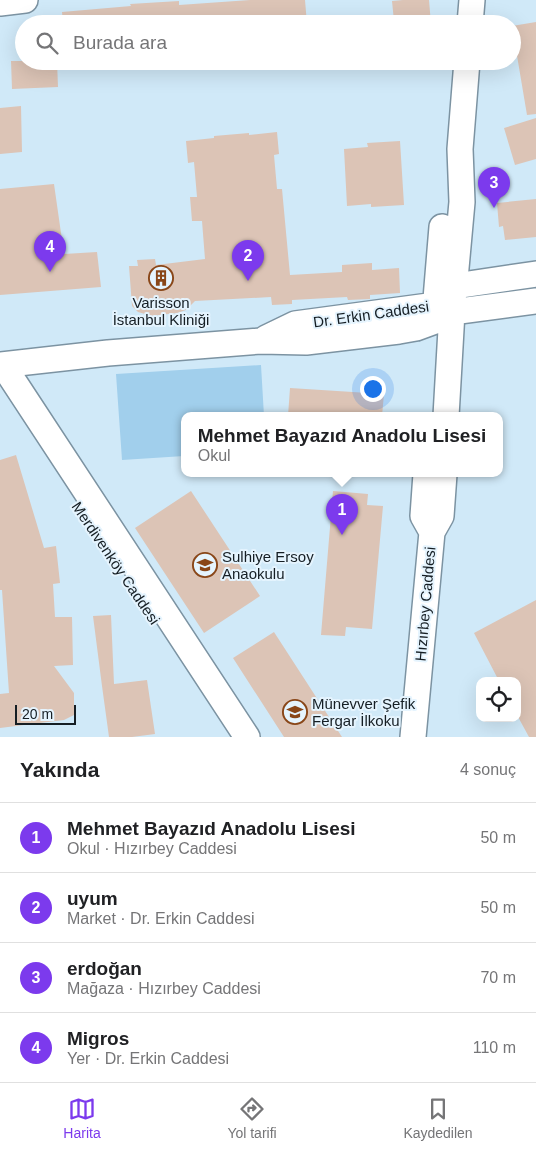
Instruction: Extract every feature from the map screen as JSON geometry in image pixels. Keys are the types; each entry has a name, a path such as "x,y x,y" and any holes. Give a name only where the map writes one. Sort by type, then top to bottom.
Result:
{"street":[{"path":"0,3 25,0"},
{"path":"471,15 472,0"},
{"path":"446,412 441,313 455,286 462,202 460,149 466,70"},
{"path":"429,412 441,313 445,199 460,149"},
{"path":"455,286 536,274"},
{"name":"Dr. Erkin Caddesi","path":"1,373 108,353 261,341 306,342 399,331 416,328 441,313 536,301"},
{"path":"1,373 247,737"},
{"name":"Merdivenköy Caddesi","path":"1,373 232,737"},
{"name":"Hızırbey Caddesi","path":"413,737 427,524 426,477"},
{"path":"427,524 441,516 444,477"}],"shaded area":[{"path":"261,365 264,412 181,412 181,456 122,460 116,374"}],"building":[{"path":"250,0 305,0 306,15 62,15 62,12 131,6 130,4 179,1 179,5"},
{"path":"429,0 430,15 393,15 392,1"},
{"path":"536,22 536,114 527,115 519,70 521,70 521,24"},
{"path":"11,61 15,61 15,70 57,70 58,87 12,89"},
{"path":"21,106 22,152 0,154 0,108"},
{"path":"536,118 536,159 515,165 504,128"},
{"path":"277,132 279,154 274,155 277,189 282,189 290,275 342,272 342,265 372,263 372,270 399,268 400,293 370,295 370,299 348,300 347,297 292,300 292,304 272,305 271,297 195,301 186,310 177,313 152,316 138,312 132,306 129,266 138,266 137,260 155,259 156,265 205,259 202,221 192,221 190,197 197,197 194,162 188,163 186,141 214,138 214,136"},
{"path":"400,141 404,205 371,207 371,204 347,206 344,149 368,147 367,143"},
{"path":"54,184 64,254 97,252 101,287 0,295 0,189"},
{"path":"536,199 536,237 505,240 503,226 499,227 497,203"},
{"path":"290,388 384,394 382,412 288,412"},
{"path":"16,455 44,548 56,546 60,583 53,584 55,617 72,617 73,665 54,666 74,693 74,715 64,720 0,728 0,694 9,693 2,590 0,590 0,460"},
{"path":"191,491 260,596 204,633 135,528"},
{"path":"333,491 368,494 367,505 383,506 372,629 346,627 345,636 321,635"},
{"path":"536,600 536,737 529,737 521,722 521,677 497,677 474,633"},
{"path":"111,615 114,684 147,680 155,734 109,737 93,616"},
{"path":"274,632 342,737 284,737 233,658"}],"place":[{"name":"erdoğan","path":"494,208"},
{"name":"Migros","path":"50,272"},
{"name":"Varisson İstanbul Kliniği","path":"161,278"},
{"name":"uyum","path":"248,281"},
{"name":"Mehmet Bayazıd Anadolu Lisesi","path":"342,535"},
{"name":"Sulhiye Ersoy Anaokulu","path":"205,565"},
{"name":"Münevver Şefik Fergar İlkoku","path":"295,712"}]}
